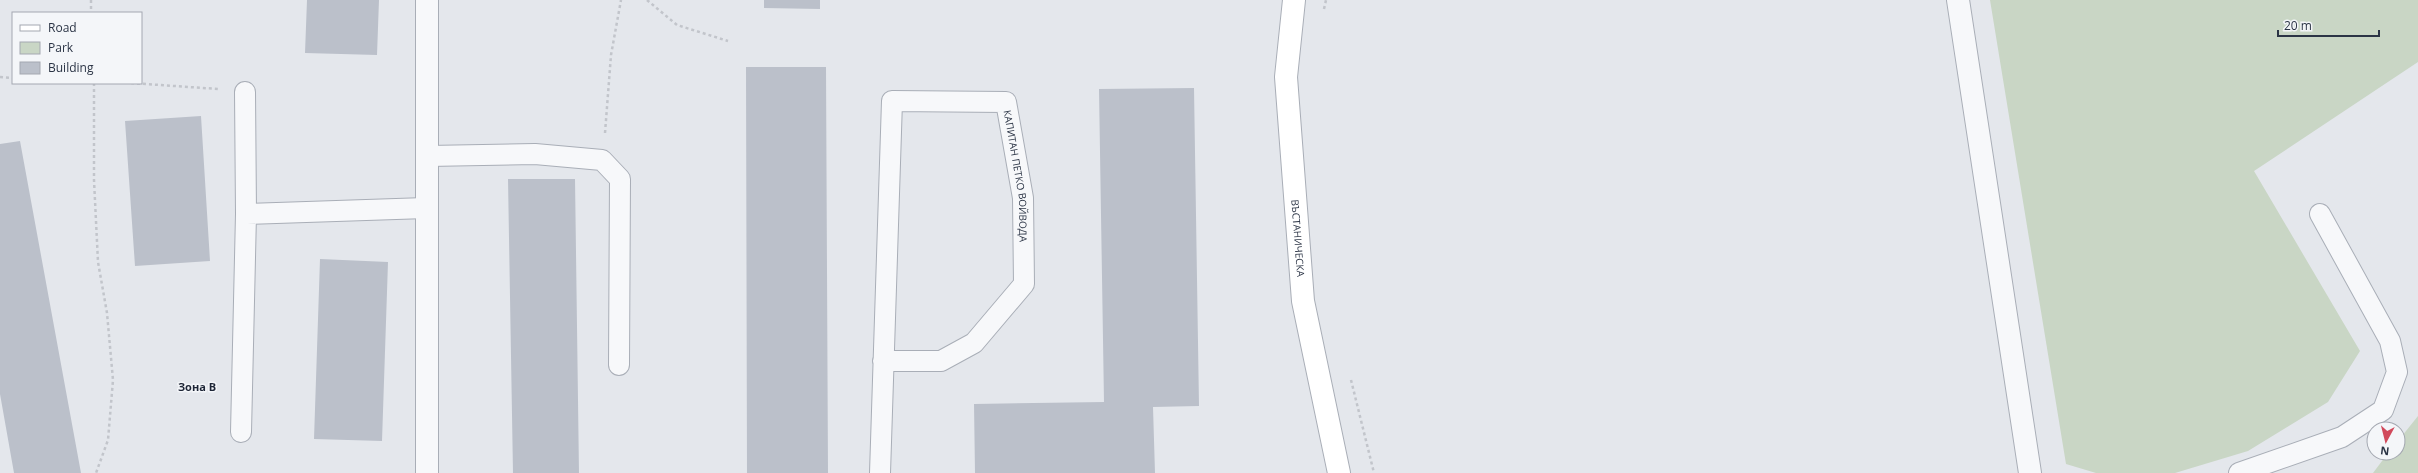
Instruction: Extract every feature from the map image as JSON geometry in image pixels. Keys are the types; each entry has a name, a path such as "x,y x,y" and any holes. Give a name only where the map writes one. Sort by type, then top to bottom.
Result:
{"main road":[{"name":"ВЪСТАНИЧЕСКА","path":"1294,0 1286,77 1303,301 1340,473"}],"street":[{"path":"427,0 427,473"},
{"path":"1958,0 2030,473"}],"lane":[{"path":"241,432 246,214 245,92"},
{"name":"КАПИТАН ПЕТКО ВОЙВОДА","path":"880,473 883,361 892,101 1006,102 1023,198 1024,284 974,343 941,361 883,361"},
{"path":"428,156 535,154 602,160 620,179 619,365"},
{"path":"246,214 426,208"},
{"path":"2239,473 2342,437 2383,410 2397,372 2390,341 2320,214"}],"path":[{"path":"91,0 92,12"},
{"path":"602,160 611,55 621,0"},
{"path":"647,0 677,25 728,40"},
{"path":"1323,15 1326,0"},
{"path":"0,77 12,78"},
{"path":"94,84 94,180 98,262 107,313 113,380 108,440 96,473"},
{"path":"142,84 245,92"},
{"path":"1350,374 1374,473"}],"green space":[{"path":"1990,0 2418,0 2418,62 2254,171 2360,351 2328,402 2248,451 2175,473 2096,473 2066,464"},
{"path":"2418,416 2418,473 2373,473 2382,461 2406,461 2406,431"}],"building":[{"path":"307,0 379,0 377,55 305,53"},
{"path":"764,0 820,0 820,9 764,8"},
{"path":"746,67 826,67 828,473 747,473"},
{"path":"1194,88 1199,406 1153,407 1155,473 975,473 974,404 1104,402 1099,89"},
{"path":"201,116 210,261 135,266 125,121"},
{"path":"20,141 81,473 14,473 0,394 0,144"},
{"path":"508,179 575,179 579,473 513,473"},
{"path":"320,259 388,262 382,441 314,439"}],"district":[{"name":"Зона В","path":"197,387"}]}
